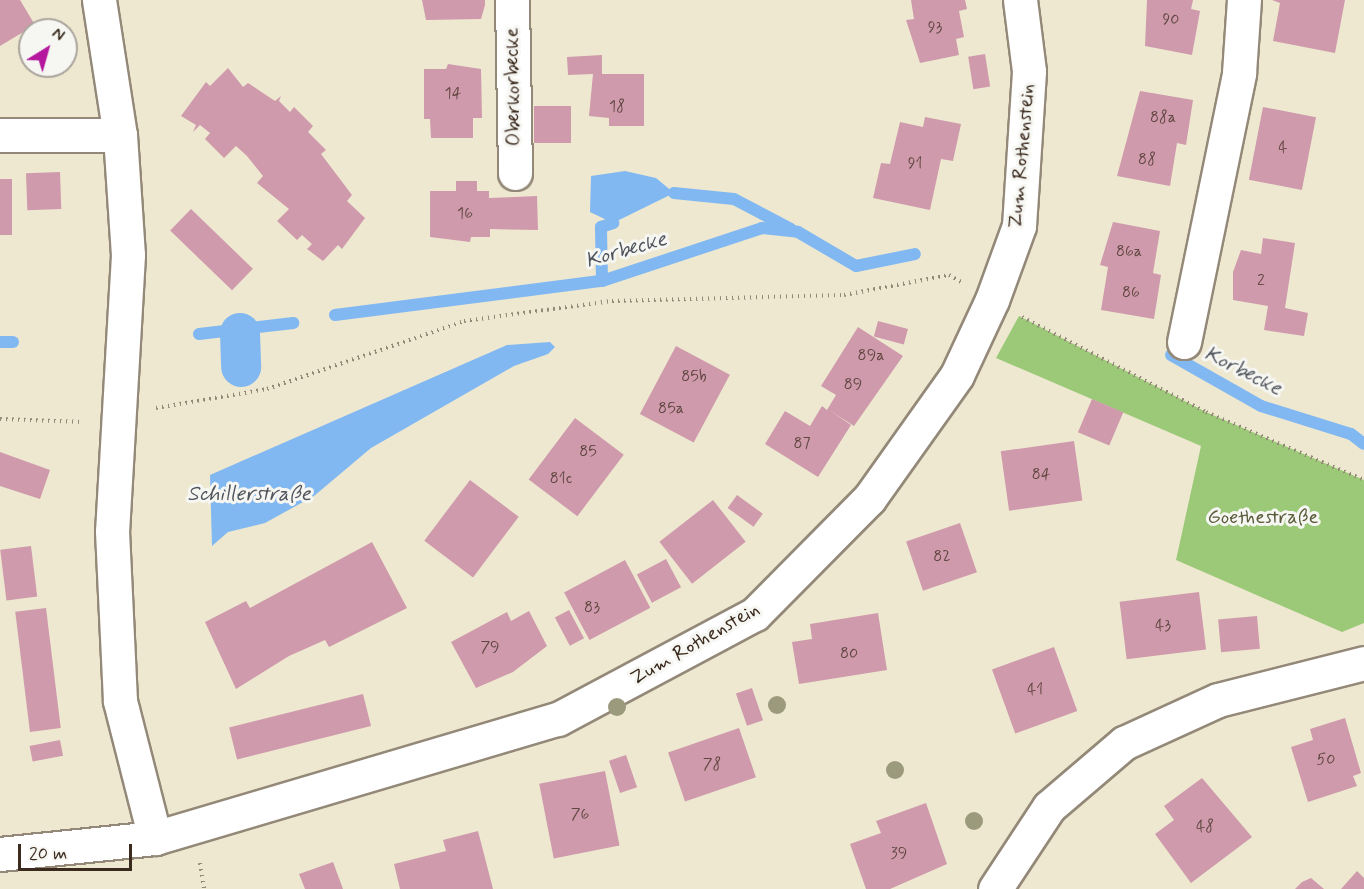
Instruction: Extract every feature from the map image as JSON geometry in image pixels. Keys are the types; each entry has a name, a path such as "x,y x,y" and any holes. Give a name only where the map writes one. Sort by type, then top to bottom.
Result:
{"street":[{"path":"99,0 120,135 128,255 112,531 120,701 155,838"},
{"name":"Oberkorbecke","path":"512,0 515,173"},
{"name":"Zum Rothenstein","path":"0,854 155,838 558,719 755,614 869,499 957,375 992,300 1019,226 1029,71 1020,0"},
{"path":"1184,342 1239,73 1244,0"},
{"path":"0,135 120,135"},
{"path":"994,889 1048,807 1124,743 1218,700 1364,663"}],"path":[{"path":"0,419 117,419 267,389 464,321 612,301 844,295 949,274 992,300 1206,412 1364,480"}],"green space":[{"name":"Goethestraße","path":"1019,316 1206,412 1364,480 1364,623 1342,632 1176,560 1201,446 996,358"}],"water":[{"path":"625,171 656,178 674,193 613,223 590,212 591,176"},
{"name":"Schillerstraße","path":"550,342 555,347 548,354 514,366 371,448 314,496 265,523 228,532 212,546 210,475 507,345"}],"building":[{"path":"0,0 20,0 31,18 18,18 18,35 0,46"},
{"path":"422,0 485,0 485,5 481,19 426,20"},
{"path":"911,0 965,0 967,9 959,11 964,37 956,39 959,55 920,63 906,20 914,19"},
{"path":"1147,0 1193,0 1191,9 1200,11 1192,55 1145,46"},
{"path":"1272,0 1345,0 1335,53 1273,41 1280,3"},
{"path":"985,54 990,87 973,89 968,57"},
{"path":"602,55 602,74 644,74 644,126 609,126 609,118 589,116 593,74 568,75 567,57"},
{"path":"448,64 481,69 482,118 473,118 473,138 431,138 430,119 424,119 424,69 446,69"},
{"path":"228,68 243,87 248,83 275,101 281,96 279,101 290,112 294,107 313,126 308,132 326,150 321,154 352,195 347,201 365,218 342,249 338,245 323,261 307,249 312,244 302,235 297,240 277,221 289,209 257,183 263,176 247,156 236,146 224,158 205,139 210,133 200,125 193,132 196,125 181,116 206,82 210,86"},
{"path":"1140,91 1193,100 1186,145 1177,143 1170,186 1117,176"},
{"path":"534,106 571,106 571,143 534,143"},
{"path":"1263,107 1316,117 1302,190 1249,180"},
{"path":"925,117 961,124 953,161 941,159 930,210 873,198 881,163 890,164 900,122 923,127"},
{"path":"60,172 61,209 27,210 26,173"},
{"path":"0,179 12,179 12,235 0,235"},
{"path":"456,181 477,181 477,191 489,191 489,198 537,196 538,230 490,229 490,237 471,237 470,242 430,237 430,191 456,191"},
{"path":"191,209 253,269 232,290 170,231"},
{"path":"1113,222 1160,231 1153,273 1161,275 1154,319 1101,310 1108,267 1100,265"},
{"path":"1263,238 1295,243 1285,308 1308,313 1304,336 1264,330 1268,306 1233,300 1233,272 1241,250 1261,254"},
{"path":"878,321 908,329 904,344 874,336"},
{"path":"858,327 903,356 854,426 829,410 851,425 818,477 765,444 785,411 810,426 822,406 827,410 836,395 821,386"},
{"path":"676,346 730,375 694,443 640,414"},
{"path":"1092,399 1123,412 1109,445 1078,432"},
{"path":"575,418 624,455 577,516 529,479"},
{"path":"1074,441 1082,500 1009,511 1001,451"},
{"path":"0,452 50,470 40,499 0,486"},
{"path":"470,480 519,517 473,577 424,541"},
{"path":"737,495 763,514 753,527 728,508"},
{"path":"713,500 746,542 692,584 659,542"},
{"path":"960,523 977,572 923,591 906,542"},
{"path":"372,542 407,608 329,647 325,640 289,656 236,689 205,622 246,601 250,608"},
{"path":"31,546 37,597 6,600 0,550"},
{"path":"666,559 681,587 652,603 637,574"},
{"path":"625,560 650,608 589,640 564,592"},
{"path":"1199,592 1206,650 1127,659 1120,602"},
{"path":"46,608 61,728 30,732 15,612"},
{"path":"569,610 584,638 570,646 555,618"},
{"path":"529,611 547,646 513,672 476,688 451,642 507,612 511,621"},
{"path":"878,613 887,670 799,684 792,642 812,639 810,624"},
{"path":"1257,616 1260,649 1221,652 1218,619"},
{"path":"1054,647 1077,711 1015,733 992,670"},
{"path":"752,688 763,720 747,726 736,694"},
{"path":"363,694 371,726 237,759 229,727"},
{"path":"1345,718 1361,773 1353,776 1357,786 1308,802 1291,747 1313,740 1310,729"},
{"path":"739,728 756,777 685,802 668,752"},
{"path":"60,740 63,756 33,762 30,746"},
{"path":"626,755 637,787 620,793 609,761"},
{"path":"605,771 620,846 554,858 539,784"},
{"path":"1202,778 1252,837 1191,883 1155,834 1174,820 1164,806"},
{"path":"926,803 947,864 890,889 866,889 850,844 881,833 876,821"},
{"path":"478,831 493,889 400,889 394,864 446,851 443,840"},
{"path":"333,862 343,889 305,889 299,874"},
{"path":"1357,871 1364,878 1364,889 1341,889"},
{"path":"1311,878 1324,889 1295,889 1302,882"}],"waterway":[{"path":"674,193 734,199 791,229"},
{"path":"602,281 601,227 613,223"},
{"name":"Korbecke","path":"335,315 602,281 762,228 798,232 856,266 915,254"},
{"name":"Korbecke","path":"199,334 293,323"},
{"path":"240,333 241,367"},
{"name":"Korbecke","path":"0,342 13,342"},
{"name":"Korbecke","path":"1171,355 1261,406 1351,434 1364,444"}]}
